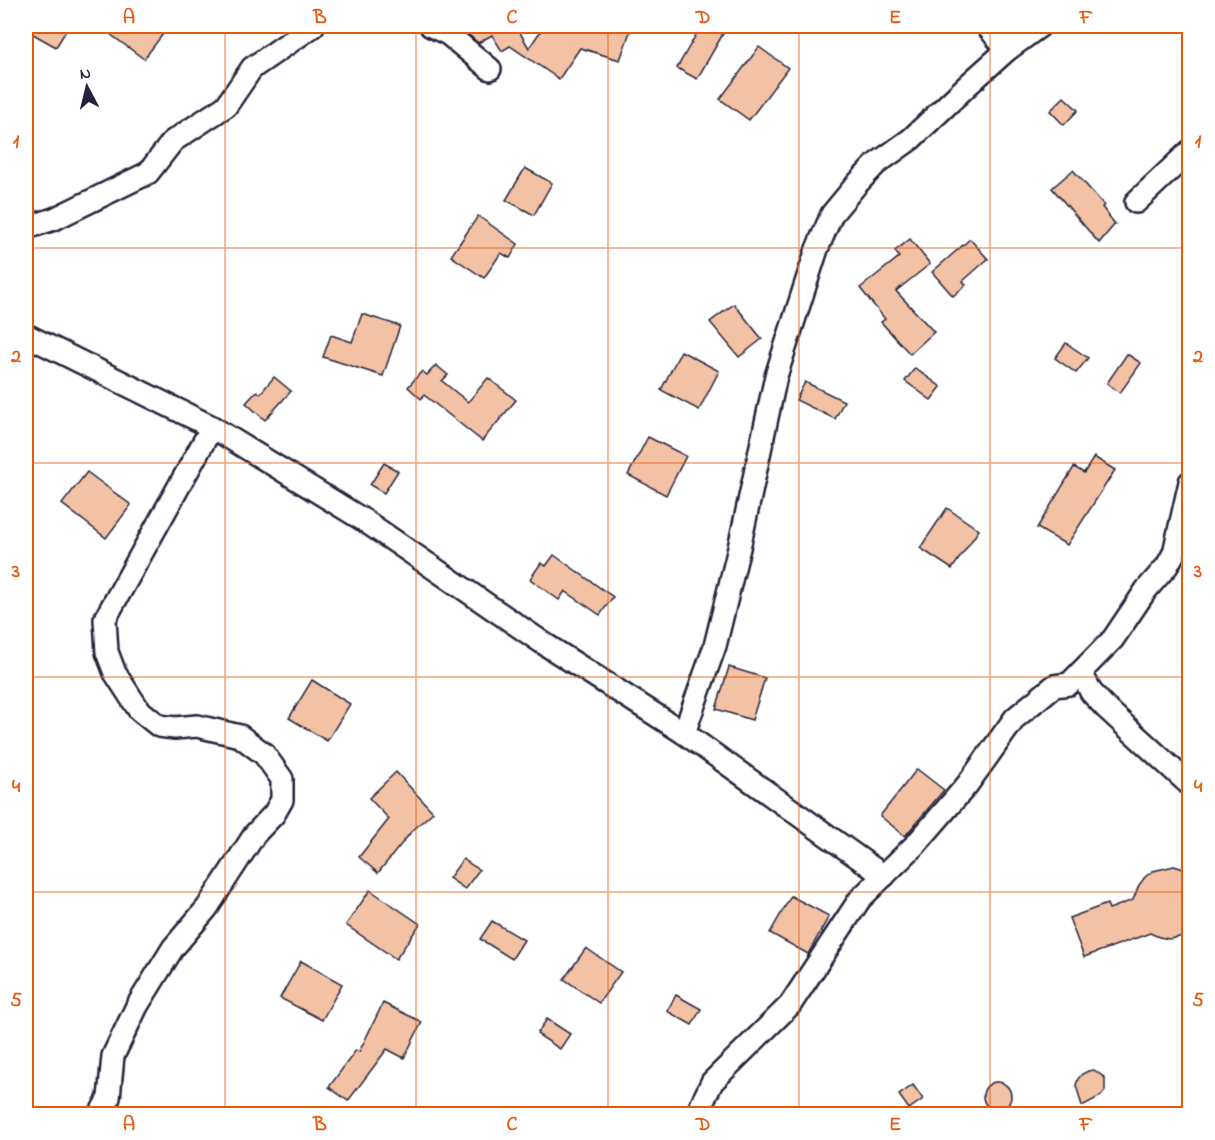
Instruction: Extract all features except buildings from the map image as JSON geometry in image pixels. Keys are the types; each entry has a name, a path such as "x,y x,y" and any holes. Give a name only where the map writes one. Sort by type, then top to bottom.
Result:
{"street":[{"path":"26,228 54,219 148,173 173,141 226,106 252,68 313,26"},
{"path":"431,26 448,34 490,69"},
{"path":"987,26 1007,50"},
{"path":"684,733 715,646 739,548 776,376 817,249 832,214 855,185 876,164 911,139 1007,50 1040,26"},
{"path":"1136,202 1190,151"},
{"path":"26,335 212,427 365,521 543,643 684,733 884,876"},
{"path":"99,1114 109,1098 113,1056 137,1006 172,948 207,908 255,834 274,814 282,800 282,779 264,754 240,736 196,726 175,728 159,726 139,710 116,673 107,652 105,619 212,427"},
{"path":"697,1114 712,1083 790,1005 860,899 916,844 967,786 1015,718 1054,686 1069,684 1113,639 1141,596 1167,566 1174,553 1190,482"},
{"path":"1081,672 1091,692 1106,708 1190,785"}]}
